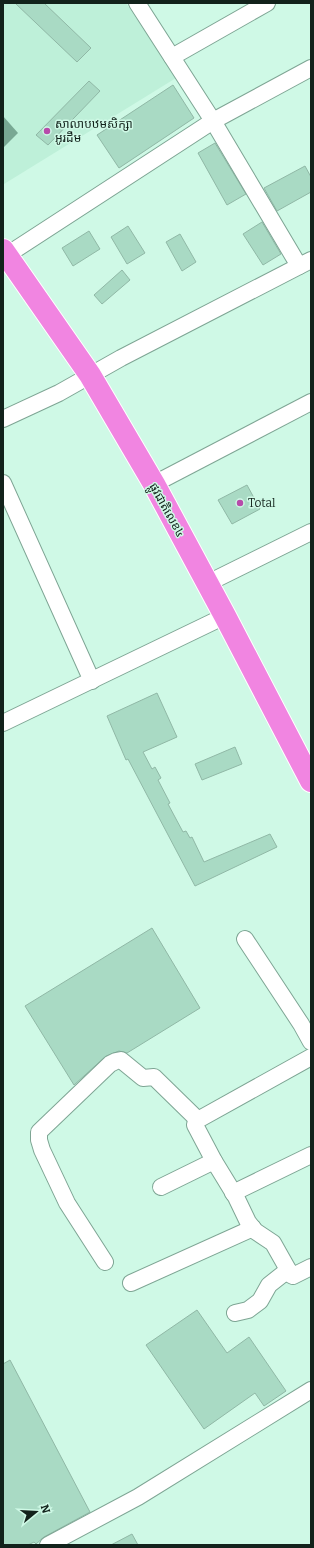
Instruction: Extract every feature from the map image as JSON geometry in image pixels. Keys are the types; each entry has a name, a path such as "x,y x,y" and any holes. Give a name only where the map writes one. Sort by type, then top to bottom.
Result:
{"highway":[{"name":"ផ្លូវជាតិលេខ៤","path":"5,253 90,375 154,484 311,781"}],"street":[{"path":"3,418 59,393 90,375 305,263 137,3"},
{"path":"172,57 267,3"},
{"path":"5,253 213,121 311,68"},
{"path":"154,484 311,402"},
{"path":"3,483 92,681"},
{"path":"208,584 311,532"},
{"path":"4,721 92,681 225,616"},
{"path":"244,939 311,1042"},
{"path":"311,1057 196,1121 195,1125 252,1228 273,1243 291,1275 293,1276 311,1267"},
{"path":"105,1262 67,1203 42,1150 39,1140 39,1132 110,1064 121,1060 144,1078 154,1077 198,1120"},
{"path":"234,1193 311,1155"},
{"path":"161,1187 214,1161"},
{"path":"130,1283 252,1228"},
{"path":"235,1313 248,1310 260,1301 269,1285 288,1270"},
{"path":"48,1545 138,1497 311,1390"}],"shaded area":[{"name":"សាលាបឋមសិក្សា អូរដឹម","path":"3,3 126,3 176,78 4,184"},
{"path":"3,116 18,133 3,148"}],"building":[{"path":"15,3 44,3 91,48 77,62"},
{"path":"89,81 100,91 48,145 36,135"},
{"path":"173,85 194,118 119,168 97,135"},
{"path":"215,143 246,194 227,205 198,153"},
{"path":"305,166 311,177 311,192 277,211 264,188"},
{"path":"262,222 281,254 263,265 243,234"},
{"path":"128,226 145,253 127,264 111,237"},
{"path":"89,231 100,249 73,266 62,248"},
{"path":"180,234 196,262 182,271 166,242"},
{"path":"122,270 130,280 102,304 94,295"},
{"path":"247,485 260,509 232,524 218,500"},
{"path":"157,693 177,737 143,752 152,769 155,767 161,778 158,780 170,803 168,804 183,832 186,831 190,838 192,837 204,862 270,834 277,847 195,886 128,759 126,760 107,716"},
{"path":"235,747 242,764 202,780 195,764"},
{"path":"152,928 200,1008 127,1053 119,1051 106,1056 74,1085 25,1006"},
{"path":"197,1310 227,1353 249,1337 286,1391 264,1406 255,1393 204,1429 146,1345"},
{"path":"10,1360 90,1512 44,1537 36,1544 34,1542 28,1545 3,1545 3,1364"},
{"path":"132,1534 138,1545 111,1545"}],"place":[{"name":"សាលាបឋមសិក្សា អូរដឹម","path":"47,131"},
{"name":"Total","path":"240,503"}]}
